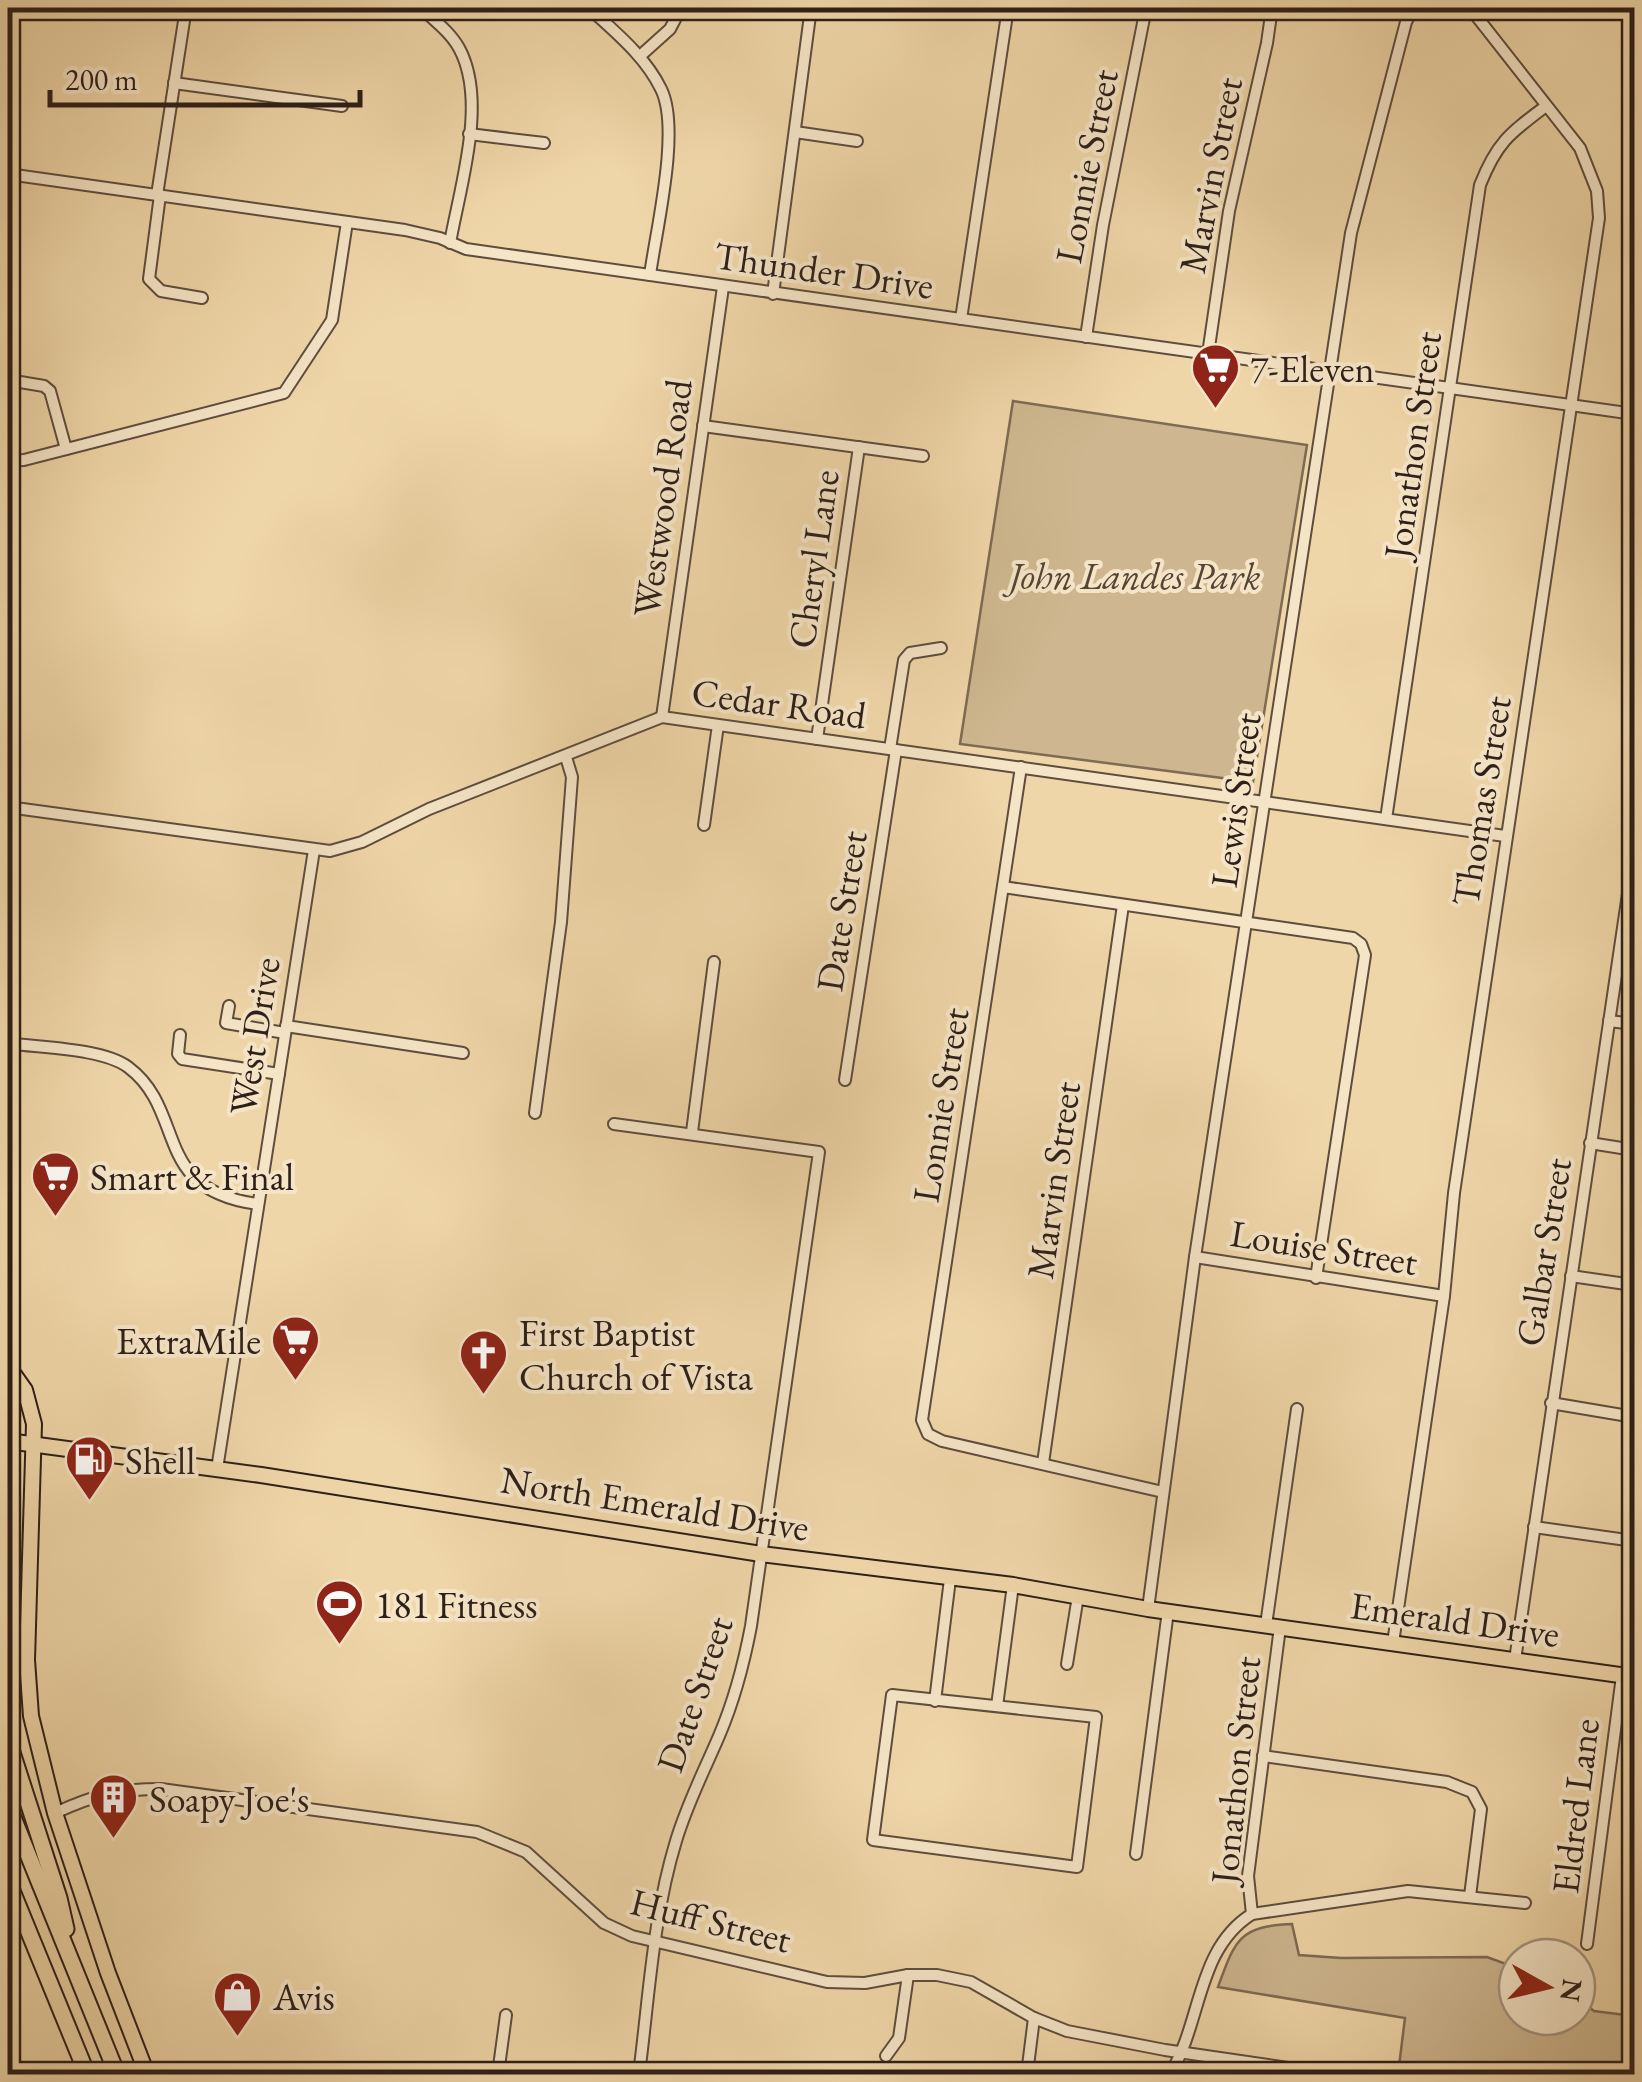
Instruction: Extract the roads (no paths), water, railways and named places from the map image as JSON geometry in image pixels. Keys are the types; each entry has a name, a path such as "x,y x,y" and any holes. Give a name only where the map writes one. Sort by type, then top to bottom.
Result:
{"highway":[{"path":"8,1740 59,1898 74,1967"},
{"path":"8,1805 117,2074"},
{"path":"8,1883 87,2074"}],"main road":[{"path":"8,1366 32,1407 27,1660 31,1716 55,1813 147,2074"},
{"name":"North Emerald Drive","path":"8,1441 216,1469 761,1554 1014,1585 1273,1626"},
{"name":"Emerald Drive","path":"1273,1626 1628,1676"}],"street":[{"path":"186,8 149,280 161,291 202,298"},
{"path":"421,8 459,48 470,77 473,107 450,243"},
{"path":"588,8 640,56 667,102 669,139 650,275"},
{"path":"640,56 670,29 680,8"},
{"path":"773,294 811,8"},
{"path":"962,319 1008,8"},
{"name":"Lonnie Street","path":"1086,337 1103,224 1146,8"},
{"name":"Marvin Street","path":"1208,354 1229,211 1272,8"},
{"name":"Lewis Street","path":"1148,1608 1195,1258 1351,233 1406,22 1413,8"},
{"name":"Thomas Street","path":"1393,1643 1444,1296 1456,1174 1599,218 1597,190 1580,148 1470,8"},
{"path":"174,83 342,106"},
{"name":"Jonathon Street","path":"1386,819 1480,185 1493,153 1511,132 1546,106"},
{"path":"795,132 857,141"},
{"path":"469,134 544,143"},
{"name":"Thunder Drive","path":"8,174 405,230 466,250 1634,414"},
{"path":"8,460 284,393 332,320 347,222"},
{"name":"Westwood Road","path":"662,717 723,287"},
{"path":"8,380 44,386 50,391 66,449"},
{"path":"703,426 923,456"},
{"name":"Cheryl Lane","path":"817,739 859,447"},
{"name":"Date Street","path":"846,1080 904,660 910,653 941,648"},
{"name":"Cedar Road","path":"8,807 330,851 362,842 429,809 662,717 1506,836"},
{"path":"704,825 718,725"},
{"path":"536,1112 561,922 572,777 566,757"},
{"name":"Lonnie Street","path":"1021,768 922,1420 928,1434 942,1441 1043,1463"},
{"name":"West Drive","path":"216,1469 314,850"},
{"name":"Galbar Street","path":"1515,1660 1634,853"},
{"path":"1003,887 1247,922 1346,938 1361,944 1365,955 1316,1278"},
{"name":"Marvin Street","path":"1043,1463 1123,905"},
{"path":"614,1124 692,1132 714,962"},
{"path":"229,1006 226,1024 463,1053"},
{"path":"1610,1020 1634,1024"},
{"path":"180,1035 178,1054 182,1059 278,1074"},
{"path":"8,1044 104,1057 126,1065 154,1096 172,1146 195,1177 224,1196 258,1204"},
{"name":"Date Street","path":"639,2074 663,1894 674,1846 744,1663 819,1152 692,1132"},
{"path":"1590,1143 1634,1150"},
{"name":"Louise Street","path":"1195,1258 1444,1296"},
{"path":"1570,1276 1626,1284"},
{"path":"1550,1403 1634,1416"},
{"name":"Jonathon Street","path":"1170,2074 1183,2053 1210,1962 1240,1921 1252,1914 1248,1876 1264,1756 1273,1626 1297,1409"},
{"path":"1043,1463 1164,1492"},
{"path":"1534,1527 1634,1541"},
{"path":"934,1701 950,1579"},
{"path":"997,1706 1014,1585"},
{"path":"1067,1664 1078,1596"},
{"path":"1136,1854 1168,1612"},
{"name":"Eldred Lane","path":"1588,1937 1628,1676"},
{"path":"892,1695 997,1706 1096,1717 1077,1868 873,1840 892,1695"},
{"path":"1264,1756 1447,1782 1472,1792 1480,1809 1470,1896"},
{"name":"Huff Street","path":"55,1813 92,1796 119,1790 161,1789 476,1832 526,1852 604,1923 632,1936 828,1982 865,1983 937,1974 971,1982 1034,2018 1066,2031 1329,2074"},
{"path":"1252,1914 1408,1891 1526,1903"},
{"path":"886,2056 900,2038 908,1975"},
{"path":"498,2074 506,2015"},
{"path":"1027,2074 1034,2018"}],"place":[{"name":"7-Eleven","path":"1215,410"},
{"name":"Smart & Final","path":"55,1218"},
{"name":"ExtraMile","path":"296,1382"},
{"name":"First Baptist Church of Vista","path":"484,1396"},
{"name":"Shell","path":"90,1502"},
{"name":"181 Fitness","path":"340,1646"},
{"name":"Soapy Joe's","path":"114,1840"},
{"name":"Avis","path":"238,2038"}],"park label":[{"name":"John Landes Park","path":"1135,575"}]}
